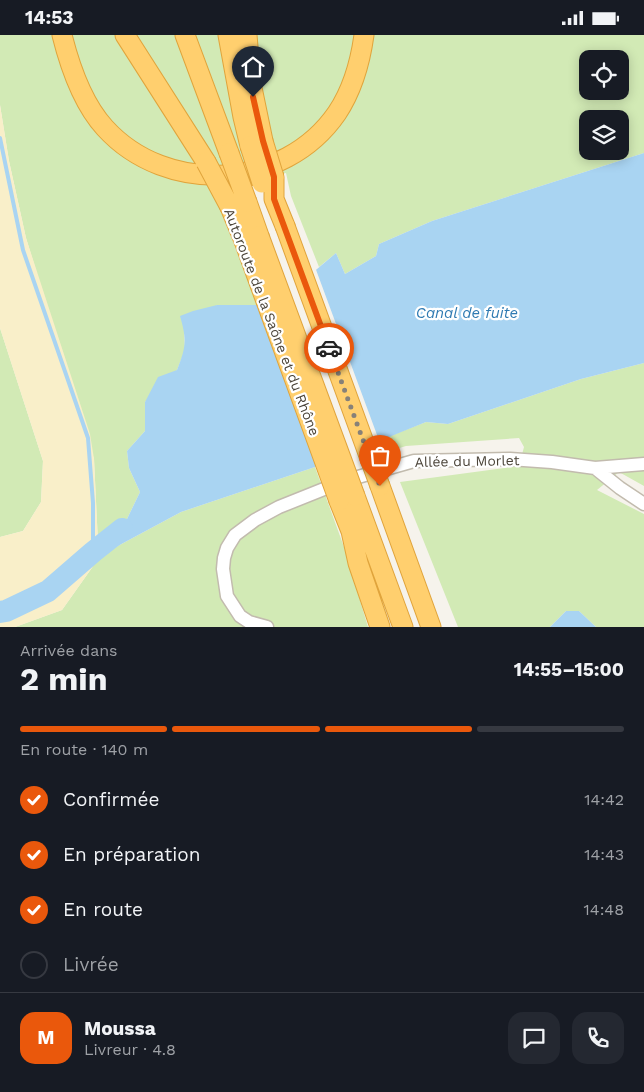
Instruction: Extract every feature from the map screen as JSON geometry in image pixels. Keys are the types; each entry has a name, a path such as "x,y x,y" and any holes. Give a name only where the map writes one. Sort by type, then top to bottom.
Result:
{"highway":[{"path":"62,35 70,64 88,103 96,118 115,138 133,151 165,167 197,175 246,173 265,168 292,155 319,135 336,115 352,87 360,63 364,35"},
{"name":"Autoroute de la Saône et du Rhône","path":"125,35 206,162 239,205"},
{"path":"185,35 229,153 239,205 347,498 402,627"},
{"path":"228,35 242,117 256,144 274,199 431,627"},
{"path":"246,35 256,144"},
{"path":"347,498 351,531 358,563 380,627"},
{"path":"351,531 365,560 389,627"}],"street":[{"name":"Allée du Morlet","path":"267,627 249,622 240,617 227,596 224,584 224,558 227,547 235,535 254,520 279,507 344,481 414,461 510,459 595,468 644,464"},
{"path":"595,468 644,504"}],"green space":[{"path":"0,35 644,35 644,153 629,158 629,110 579,110 579,160 622,160 432,221 379,244 376,256 345,274 336,253 319,267 291,196 286,173 214,194 258,305 217,305 184,331 185,350 177,370 145,402 145,431 127,451 129,468 140,492 127,519 98,543 94,459 26,238 9,161 0,105"},
{"path":"0,328 43,461 41,502 23,531 0,537"},
{"path":"644,363 644,486 619,472 597,490 644,514 644,627 596,627 579,611 566,611 550,627 458,627 400,482 519,466 524,447 519,438 406,446 386,452 382,439 426,422 448,424 581,379"},
{"path":"315,467 344,547 368,627 15,627 62,610 101,555 181,512"}],"sand":[{"path":"0,105 9,161 26,238 90,434 94,459 98,543 101,555 62,610 15,627 0,627 0,537 23,531 41,502 43,461 0,328"}],"water":[{"name":"Canal de fuite","path":"644,153 644,363 581,379 448,424 426,422 315,467 181,512 101,555 98,543 127,519 140,492 129,468 127,451 145,431 145,402 158,377 177,370 184,343 184,331 180,316 217,305 258,305 304,280 336,253 345,274 376,256 379,244 432,221 622,160 629,160 629,158"},
{"path":"566,611 579,611 596,627 550,627"}],"pier":[{"path":"315,267 380,443 319,468 282,287 302,278"}],"waterway":[{"path":"0,138 23,250 88,438 93,503 93,552"},
{"path":"0,612 48,591 122,529"}],"way so far":[{"path":"329,348 380,486"}],"route":[{"path":"253,97 274,177 274,199 329,348"}]}
